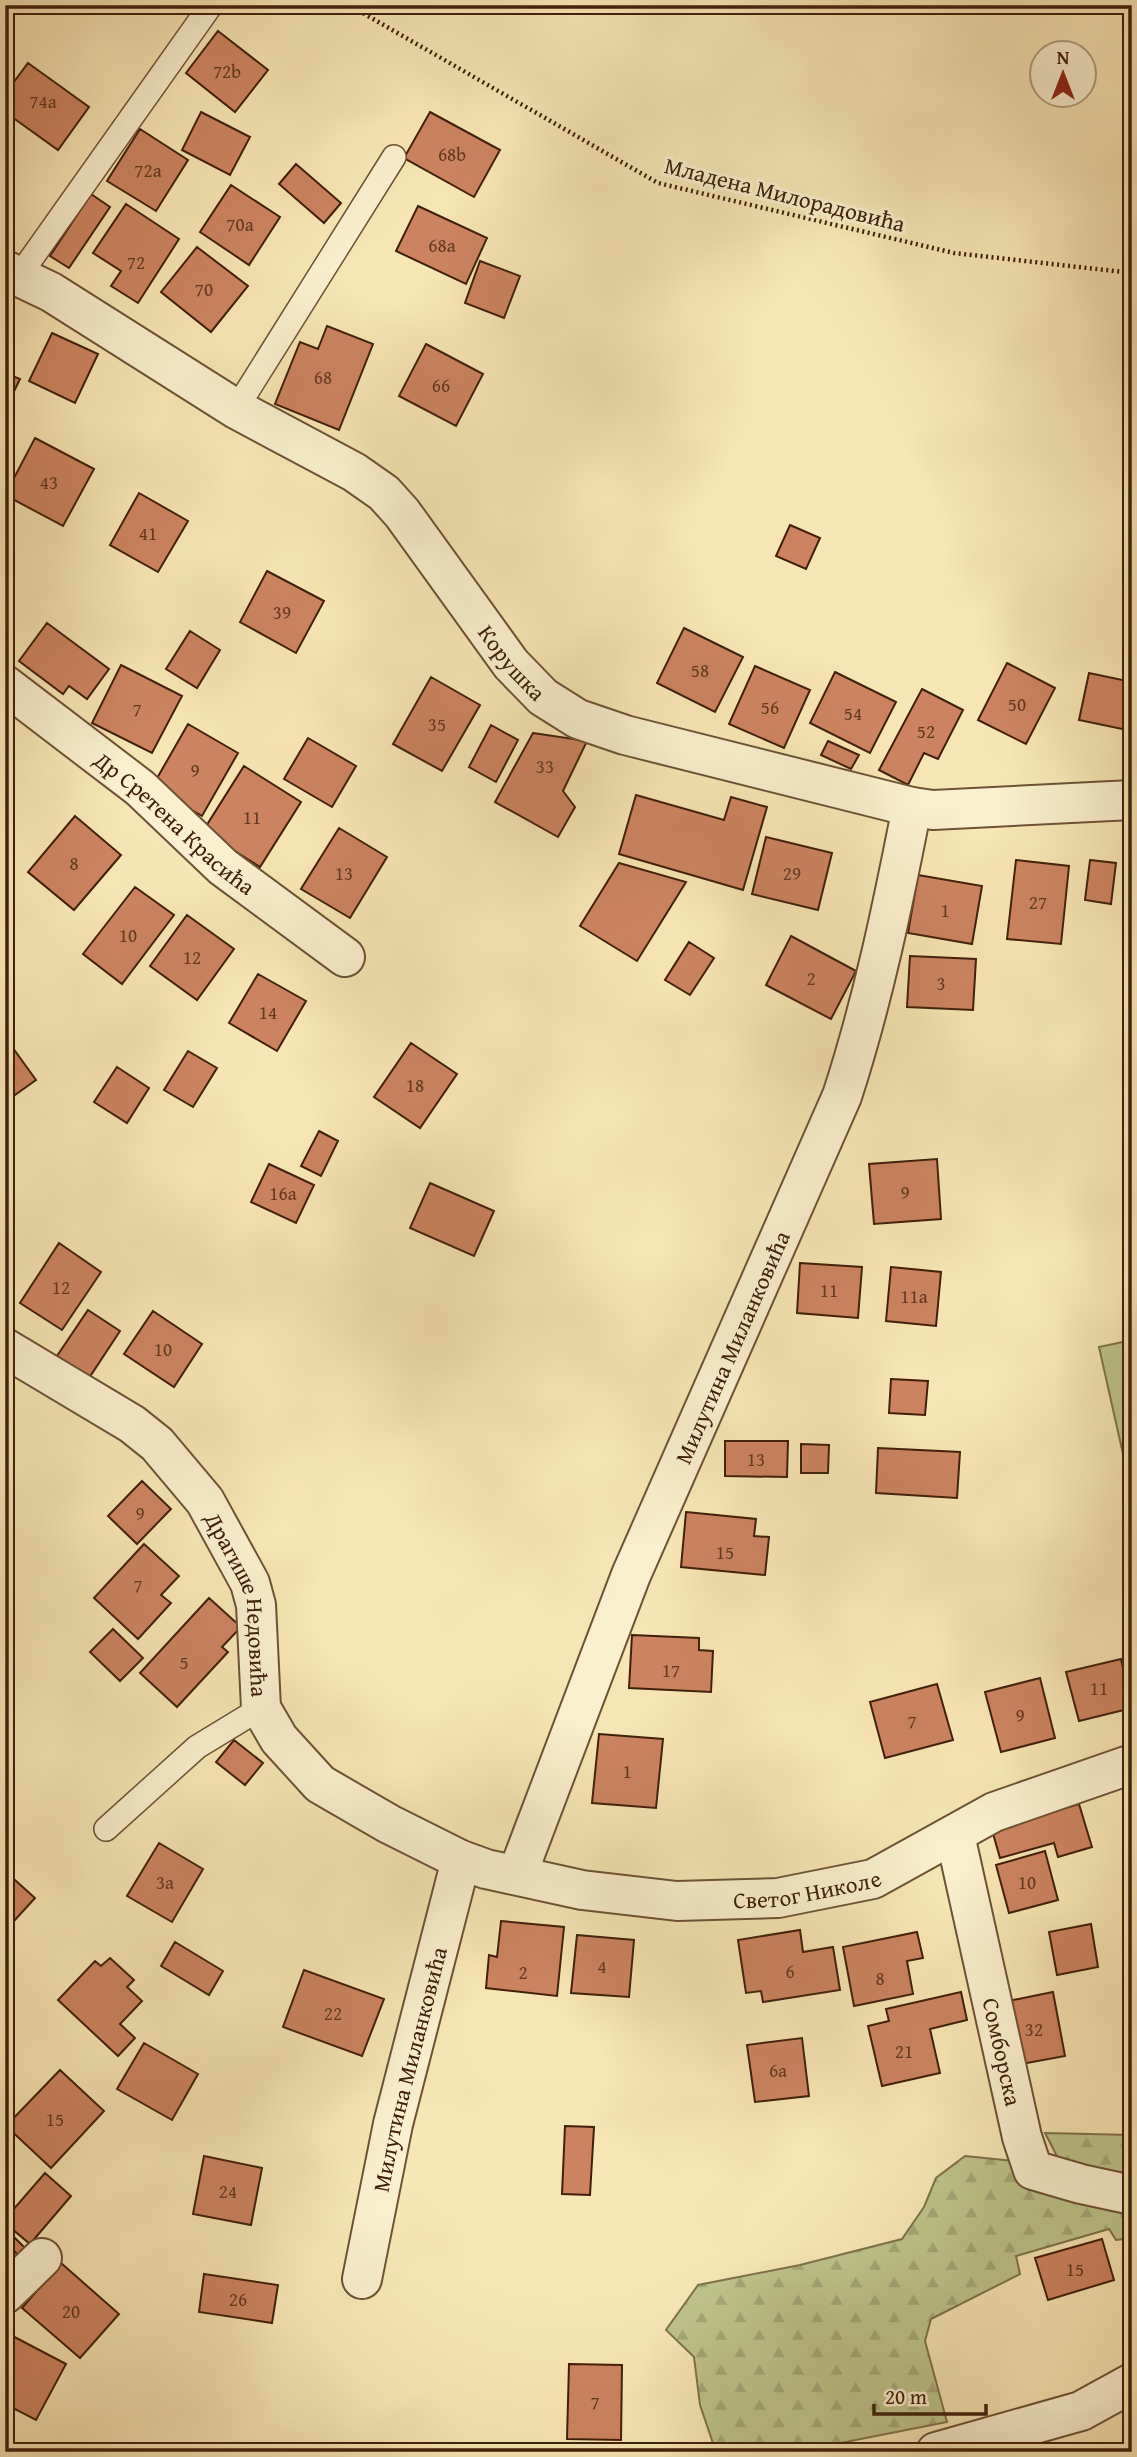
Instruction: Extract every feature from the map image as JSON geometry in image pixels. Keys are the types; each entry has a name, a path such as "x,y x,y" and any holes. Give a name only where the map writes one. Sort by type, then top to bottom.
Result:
{"street":[{"name":"Корушка","path":"12,273 51,292 236,409 354,472 384,493 402,513 511,664 542,697 578,719 625,734 912,807 933,810 1132,800"},
{"name":"Др Сретена Красића","path":"5,685 139,788 223,867 345,957"},
{"name":"Милутина Миланковића","path":"517,1875 631,1575 842,1096 859,1047 888,929 912,807"},
{"name":"Драгише Недовића","path":"5,1348 132,1424 158,1444 205,1501 250,1583 256,1605 261,1708 278,1739 320,1784 389,1824 461,1860"},
{"name":"Светог Николе","path":"461,1860 486,1869 582,1890 677,1901 778,1898 873,1879 994,1812 1132,1765"},
{"name":"Сомборска","path":"955,1835 1022,2137 1033,2170 1132,2195"},
{"name":"Милутина Миланковића","path":"362,2279 393,2124 461,1860"},
{"path":"5,2294 42,2258"},
{"path":"936,2452 1081,2411 1132,2383"}],"lane":[{"path":"12,273 211,5"},
{"path":"236,409 394,157"},
{"path":"106,1829 197,1747 261,1708"}],"path":[{"name":"Младена Милорадовића","path":"349,5 658,183 954,253 1132,272"}],"green space":[{"path":"1132,1340 1132,1452 1123,1454 1099,1347"},
{"path":"1045,2133 1132,2135 1132,2181 1062,2166"},
{"path":"965,2156 1014,2161 1132,2210 1132,2238 1116,2240 1109,2229 1016,2256 1020,2274 931,2319 925,2341 947,2422 795,2452 716,2452 700,2405 694,2357 666,2330 698,2285 800,2265 902,2239 924,2207 936,2178"}],"building":[{"path":"218,31 268,70 235,112 186,73"},
{"path":"28,63 89,107 58,150 5,112 5,94"},
{"path":"201,112 250,137 230,175 182,150"},
{"path":"430,112 500,150 474,197 404,158"},
{"path":"140,129 188,160 156,211 107,181"},
{"path":"296,164 341,203 324,223 279,184"},
{"path":"231,185 280,217 249,265 200,232"},
{"path":"91,194 110,207 69,268 50,256"},
{"path":"126,204 179,239 138,303 111,286 121,271 93,253"},
{"path":"418,206 487,238 466,284 396,251"},
{"path":"197,247 248,286 211,332 161,292"},
{"path":"480,261 520,276 504,318 465,303"},
{"path":"327,326 373,344 339,430 275,404 300,342 318,349"},
{"path":"52,333 98,354 75,403 29,381"},
{"path":"426,344 483,374 456,426 399,396"},
{"path":"5,373 20,379 5,410"},
{"path":"35,438 94,469 63,526 5,495"},
{"path":"139,493 188,521 158,572 110,545"},
{"path":"790,525 820,538 806,569 776,556"},
{"path":"267,571 324,601 296,653 240,622"},
{"path":"47,623 109,669 87,699 69,686 63,694 19,661"},
{"path":"684,628 743,657 715,712 657,683"},
{"path":"190,631 220,650 197,688 166,669"},
{"path":"1007,663 1055,688 1026,744 978,720"},
{"path":"121,665 182,696 152,753 92,723"},
{"path":"755,666 810,690 784,748 729,724"},
{"path":"835,672 896,702 870,753 810,723"},
{"path":"1089,673 1132,682 1132,731 1079,720"},
{"path":"431,677 480,705 442,771 393,744"},
{"path":"922,689 963,710 938,759 924,753 908,785 879,770"},
{"path":"188,724 238,753 202,816 152,787"},
{"path":"491,725 518,740 496,782 469,767"},
{"path":"533,733 587,741 563,791 575,807 558,837 495,802"},
{"path":"308,738 356,766 332,807 284,779"},
{"path":"828,741 859,755 851,769 821,755"},
{"path":"244,766 301,802 260,867 203,831"},
{"path":"636,795 724,820 731,797 767,807 743,890 619,854"},
{"path":"75,816 121,855 74,910 28,872"},
{"path":"339,828 387,857 350,918 301,889"},
{"path":"766,837 832,853 818,910 752,894"},
{"path":"1016,860 1069,866 1061,944 1007,939"},
{"path":"1090,860 1116,863 1111,904 1085,900"},
{"path":"619,863 686,882 637,961 580,926"},
{"path":"918,875 982,886 972,944 908,933"},
{"path":"135,887 174,915 122,984 83,954"},
{"path":"187,915 234,949 197,1000 150,966"},
{"path":"791,936 856,971 831,1019 766,985"},
{"path":"689,942 714,958 690,995 665,980"},
{"path":"910,956 976,959 973,1010 907,1007"},
{"path":"258,974 306,1001 277,1051 229,1023"},
{"path":"5,1037 36,1080 5,1102"},
{"path":"411,1043 457,1074 420,1128 374,1097"},
{"path":"188,1051 217,1068 193,1107 164,1090"},
{"path":"117,1067 149,1088 127,1123 94,1102"},
{"path":"319,1131 338,1141 321,1176 301,1166"},
{"path":"937,1159 941,1219 874,1224 869,1164"},
{"path":"269,1164 314,1185 296,1223 251,1202"},
{"path":"430,1183 494,1211 474,1256 410,1228"},
{"path":"59,1243 101,1272 62,1330 20,1303"},
{"path":"800,1263 862,1267 858,1318 797,1313"},
{"path":"891,1267 941,1272 936,1326 886,1321"},
{"path":"88,1310 120,1331 89,1378 57,1356"},
{"path":"153,1311 202,1344 174,1387 124,1354"},
{"path":"891,1379 928,1381 925,1415 889,1413"},
{"path":"725,1441 788,1441 787,1477 725,1476"},
{"path":"801,1444 829,1445 828,1473 801,1473"},
{"path":"878,1448 960,1452 957,1498 876,1493"},
{"path":"142,1481 171,1509 137,1544 108,1516"},
{"path":"686,1512 756,1519 754,1536 769,1537 765,1575 681,1567"},
{"path":"144,1544 179,1576 161,1595 171,1603 138,1639 94,1598"},
{"path":"209,1598 241,1627 222,1647 228,1652 177,1707 140,1673"},
{"path":"113,1629 143,1658 120,1681 90,1652"},
{"path":"632,1635 699,1638 699,1650 713,1651 711,1692 629,1688"},
{"path":"1121,1659 1132,1708 1079,1721 1066,1672"},
{"path":"1040,1678 1055,1738 1001,1752 985,1692"},
{"path":"937,1684 953,1740 885,1758 870,1702"},
{"path":"599,1734 663,1739 656,1808 592,1803"},
{"path":"234,1740 263,1763 245,1785 216,1762"},
{"path":"1079,1804 1092,1847 1058,1857 1054,1843 1000,1858 992,1830"},
{"path":"159,1843 203,1869 172,1922 127,1896"},
{"path":"1045,1851 1058,1900 1009,1913 996,1865"},
{"path":"5,1871 35,1898 5,1931"},
{"path":"501,1921 564,1927 557,1996 486,1988 489,1955 497,1957"},
{"path":"1091,1924 1098,1967 1057,1975 1049,1932"},
{"path":"800,1930 803,1952 833,1947 840,1990 763,2002 761,1991 746,1993 738,1940"},
{"path":"917,1932 923,1958 907,1961 913,1994 854,2006 843,1947"},
{"path":"577,1935 634,1940 629,1997 571,1993"},
{"path":"175,1942 223,1971 209,1995 161,1966"},
{"path":"110,1958 134,1980 127,1987 142,2001 120,2024 135,2038 118,2056 58,2000 95,1961 101,1966"},
{"path":"304,1970 384,1999 362,2056 283,2027"},
{"path":"961,1992 967,2020 930,2029 940,2073 882,2086 868,2026 889,2021 886,2009"},
{"path":"1053,1992 1065,2056 1016,2065 1003,2002"},
{"path":"802,2038 809,2096 755,2102 747,2045"},
{"path":"144,2043 198,2074 172,2120 117,2089"},
{"path":"60,2070 104,2111 51,2168 6,2126"},
{"path":"565,2126 594,2127 590,2195 562,2194"},
{"path":"204,2156 262,2168 251,2225 193,2214"},
{"path":"45,2173 71,2196 30,2244 5,2223 5,2219"},
{"path":"5,2228 26,2249 19,2256 5,2242"},
{"path":"1102,2239 1114,2280 1048,2300 1035,2258"},
{"path":"61,2263 119,2314 80,2358 22,2308"},
{"path":"204,2274 278,2285 272,2323 199,2312"},
{"path":"5,2332 66,2364 36,2420 5,2404 5,2373 10,2365 5,2363"},
{"path":"569,2364 622,2365 621,2440 567,2439"}]}
